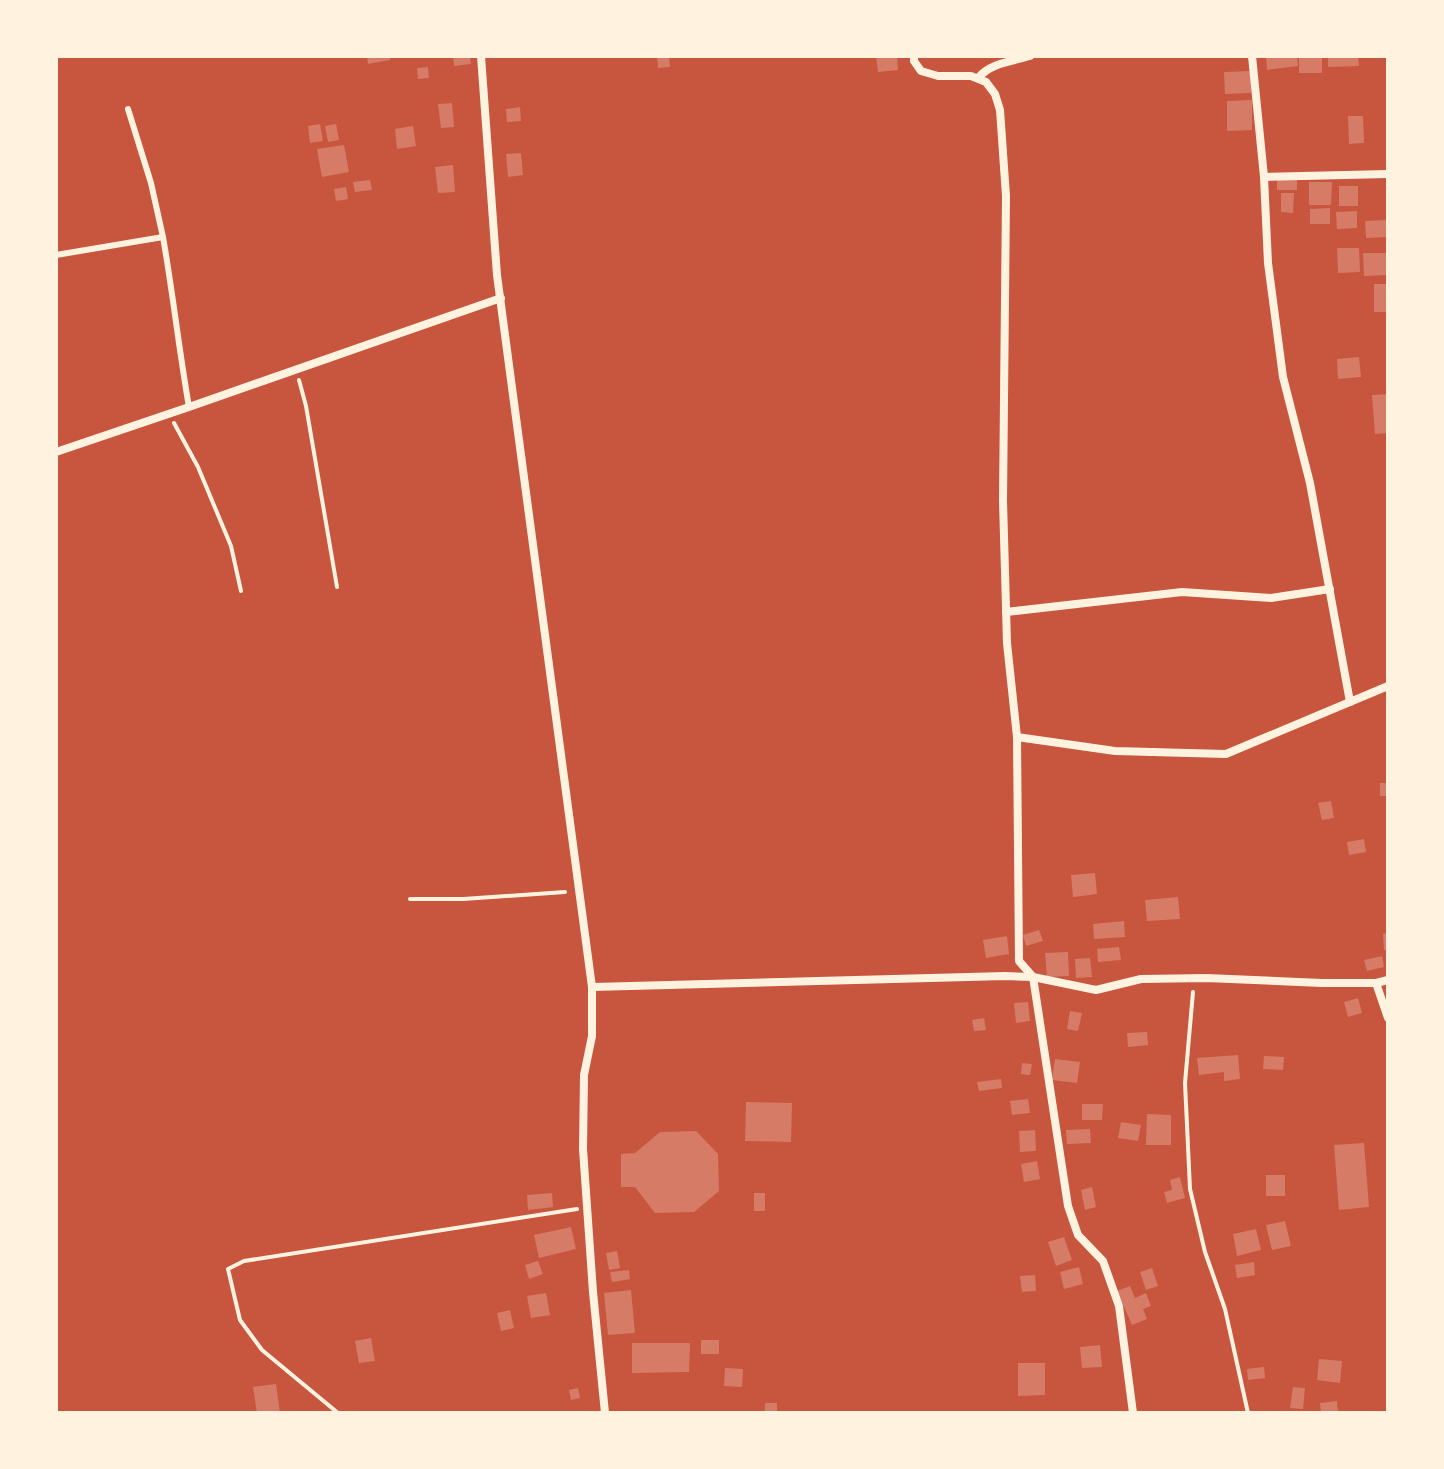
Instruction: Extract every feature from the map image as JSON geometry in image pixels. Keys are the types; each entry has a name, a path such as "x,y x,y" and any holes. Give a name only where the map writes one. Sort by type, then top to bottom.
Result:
{"street":[{"path":"481,56 501,298 592,987 592,1036 584,1075 583,1149 605,1413"},
{"path":"914,56 921,71 938,76 971,76 986,82 995,94 1000,110 1006,196 1003,501 1007,643 1017,737 1019,961 1033,977 1068,1206 1078,1235 1103,1261 1119,1306 1133,1413"},
{"path":"978,78 992,67 1030,56"},
{"path":"1252,56 1264,177 1268,263 1283,377 1310,483 1350,702"},
{"path":"1264,177 1388,174"},
{"path":"56,452 501,298"},
{"path":"1006,612 1182,592 1271,598 1330,589"},
{"path":"1017,737 1115,751 1226,754 1388,686"},
{"path":"592,987 1033,977 1096,990 1141,979 1322,983 1376,983 1388,980"},
{"path":"1376,983 1388,1018"}],"lane":[{"path":"128,109 151,183 163,237 189,407"},
{"path":"56,255 163,237"}],"path":[{"path":"296,370 306,406 337,587"},
{"path":"169,414 198,467 231,546 241,591"},
{"path":"410,899 463,899 579,891"},
{"path":"1194,978 1185,1083 1190,1189 1205,1252 1225,1309 1248,1413"},
{"path":"338,1413 262,1350 240,1320 228,1269 244,1261 587,1207"}],"building":[{"path":"367,56 390,56 390,60 368,64"},
{"path":"453,56 470,56 471,64 454,66"},
{"path":"657,56 669,56 670,67 658,68"},
{"path":"876,56 897,56 898,70 878,72"},
{"path":"1266,56 1297,56 1298,66 1267,70"},
{"path":"1299,56 1322,56 1322,73 1299,73"},
{"path":"1328,56 1358,56 1359,66 1328,67"},
{"path":"428,67 429,78 418,79 417,68"},
{"path":"1251,71 1251,93 1225,94 1224,72"},
{"path":"1252,100 1252,130 1227,131 1227,101"},
{"path":"452,103 454,127 441,128 438,104"},
{"path":"520,107 521,121 507,122 506,109"},
{"path":"1348,116 1363,116 1364,143 1349,144"},
{"path":"320,124 323,141 310,143 308,126"},
{"path":"336,124 339,140 328,142 325,126"},
{"path":"413,126 416,146 397,149 395,129"},
{"path":"344,145 349,172 322,177 317,149"},
{"path":"521,153 523,175 508,177 506,154"},
{"path":"453,165 455,192 438,193 435,167"},
{"path":"370,180 372,190 355,192 353,182"},
{"path":"1277,180 1297,180 1297,190 1277,190"},
{"path":"1309,182 1332,182 1331,205 1309,205"},
{"path":"1339,186 1358,186 1358,206 1339,206"},
{"path":"346,187 348,199 336,201 334,189"},
{"path":"1281,193 1294,193 1293,213 1281,212"},
{"path":"1330,208 1330,224 1310,224 1310,209"},
{"path":"1357,211 1357,228 1337,229 1336,212"},
{"path":"1388,220 1388,237 1366,238 1365,221"},
{"path":"1337,248 1359,248 1360,272 1338,273"},
{"path":"1363,253 1388,253 1388,275 1364,276"},
{"path":"1374,284 1388,284 1388,312 1374,312"},
{"path":"1359,357 1361,377 1338,379 1337,359"},
{"path":"1388,394 1388,433 1375,434 1372,395"},
{"path":"1380,783 1388,783 1388,796 1380,796"},
{"path":"1331,801 1334,818 1322,820 1318,803"},
{"path":"1364,839 1366,852 1349,855 1347,842"},
{"path":"1095,873 1097,894 1073,897 1071,875"},
{"path":"1178,897 1180,919 1147,921 1145,900"},
{"path":"1124,921 1125,937 1094,939 1093,924"},
{"path":"1039,930 1043,941 1026,946 1023,935"},
{"path":"1388,933 1388,950 1384,950 1383,934"},
{"path":"1007,936 1009,954 986,958 983,940"},
{"path":"1119,947 1121,960 1098,962 1097,949"},
{"path":"1068,952 1069,976 1047,977 1045,953"},
{"path":"1382,956 1384,967 1367,971 1364,960"},
{"path":"1090,958 1092,977 1076,978 1075,959"},
{"path":"1358,998 1362,1013 1348,1017 1344,1002"},
{"path":"1028,1002 1030,1021 1016,1023 1014,1003"},
{"path":"1070,1011 1082,1013 1078,1031 1067,1029"},
{"path":"984,1018 986,1030 974,1031 972,1020"},
{"path":"1147,1032 1148,1045 1128,1047 1127,1033"},
{"path":"1238,1055 1240,1079 1224,1081 1224,1072 1199,1075 1197,1058"},
{"path":"1264,1056 1284,1057 1283,1070 1263,1069"},
{"path":"1055,1059 1080,1062 1077,1083 1052,1080"},
{"path":"1022,1063 1032,1064 1030,1075 1021,1074"},
{"path":"1001,1079 1002,1088 979,1091 977,1082"},
{"path":"1028,1099 1030,1113 1012,1115 1010,1101"},
{"path":"746,1102 792,1103 791,1142 745,1141"},
{"path":"1082,1104 1103,1104 1102,1120 1082,1120"},
{"path":"1147,1114 1171,1115 1171,1145 1146,1145"},
{"path":"1121,1122 1141,1125 1138,1141 1118,1138"},
{"path":"1090,1129 1091,1143 1067,1144 1066,1130"},
{"path":"1035,1130 1036,1151 1020,1152 1019,1131"},
{"path":"696,1131 718,1154 719,1191 694,1212 655,1213 635,1187 621,1187 621,1154 635,1153 660,1132"},
{"path":"1364,1143 1369,1207 1339,1210 1334,1145"},
{"path":"1037,1161 1040,1179 1024,1182 1021,1164"},
{"path":"1266,1175 1285,1175 1285,1196 1266,1196"},
{"path":"1180,1177 1185,1198 1167,1203 1164,1192 1172,1190 1170,1180"},
{"path":"1092,1187 1096,1207 1085,1210 1081,1190"},
{"path":"552,1193 553,1207 528,1210 527,1195"},
{"path":"754,1193 765,1193 765,1211 754,1211"},
{"path":"1285,1221 1291,1246 1272,1250 1266,1225"},
{"path":"571,1227 576,1249 539,1258 534,1235"},
{"path":"1256,1229 1261,1250 1237,1256 1233,1234"},
{"path":"1064,1237 1072,1260 1056,1266 1048,1242"},
{"path":"617,1251 620,1268 609,1270 606,1253"},
{"path":"538,1261 543,1274 529,1279 525,1265"},
{"path":"1254,1262 1255,1275 1237,1278 1235,1265"},
{"path":"1079,1267 1083,1284 1064,1289 1060,1272"},
{"path":"1152,1268 1158,1286 1146,1290 1140,1272"},
{"path":"629,1270 630,1279 612,1282 610,1272"},
{"path":"1035,1275 1036,1291 1022,1292 1020,1276"},
{"path":"1130,1286 1135,1298 1146,1293 1151,1306 1143,1309 1147,1319 1132,1325 1117,1291"},
{"path":"631,1290 635,1333 608,1335 604,1293"},
{"path":"546,1293 550,1315 531,1318 527,1296"},
{"path":"510,1310 514,1328 501,1331 497,1313"},
{"path":"371,1338 375,1361 359,1363 355,1341"},
{"path":"701,1340 719,1340 719,1354 701,1354"},
{"path":"632,1343 690,1343 689,1372 632,1373"},
{"path":"1100,1345 1102,1367 1082,1368 1080,1347"},
{"path":"1319,1359 1342,1361 1340,1383 1317,1380"},
{"path":"1018,1363 1045,1363 1045,1395 1018,1396"},
{"path":"1264,1367 1265,1378 1248,1380 1247,1369"},
{"path":"725,1368 743,1369 742,1387 724,1386"},
{"path":"276,1384 280,1413 257,1413 253,1387"},
{"path":"1293,1387 1305,1388 1303,1409 1290,1408"},
{"path":"578,1388 580,1398 571,1400 569,1390"},
{"path":"1337,1401 1338,1413 1321,1413 1320,1403"},
{"path":"765,1403 777,1403 777,1413 765,1413"}]}
